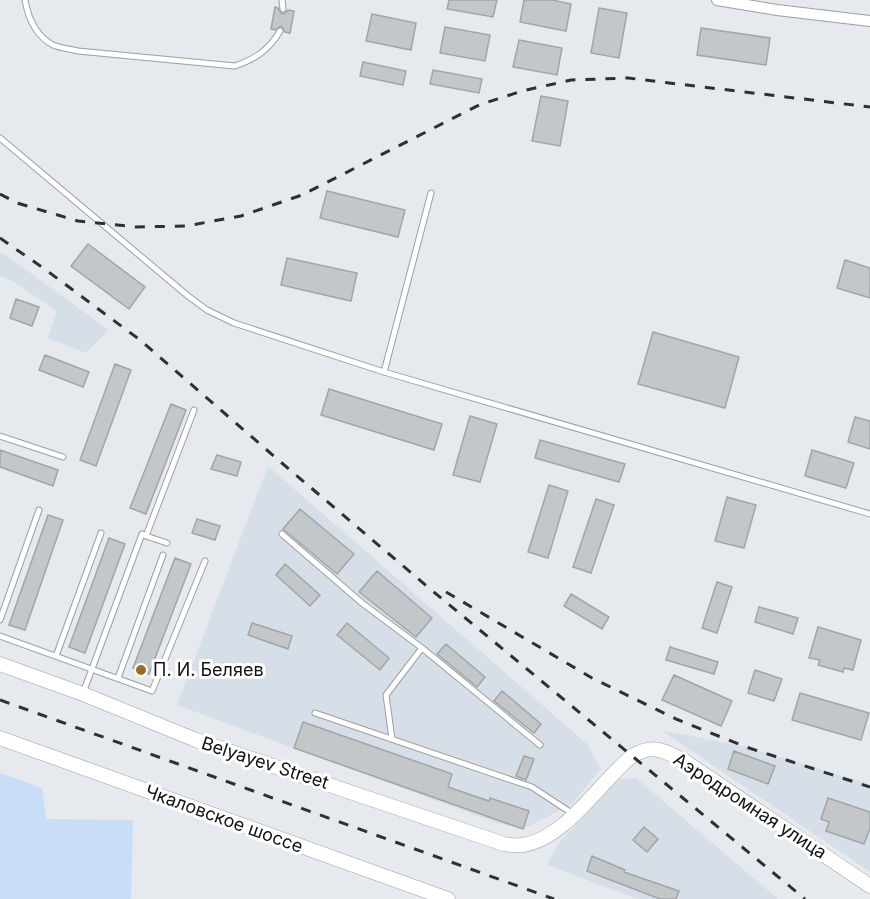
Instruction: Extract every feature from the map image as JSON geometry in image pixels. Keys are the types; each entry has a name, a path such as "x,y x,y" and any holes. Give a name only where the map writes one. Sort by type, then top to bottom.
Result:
{"street":[{"path":"717,0 870,21"},
{"name":"Belyayev Street","path":"0,664 83,694 196,740 504,844 521,846 535,842 556,829 573,814"},
{"name":"Чкаловское шоссе","path":"0,738 447,899"},
{"name":"Аэродромная улица","path":"573,814 626,760 644,750 651,748 660,750 683,760 870,886"}],"lane":[{"path":"25,0 28,15 38,32 53,45 78,51 235,66 252,60 265,50 280,31"},
{"path":"282,0 283,9"},
{"path":"0,138 159,273 207,310 249,328 384,372 870,514"},
{"path":"384,372 431,193"},
{"path":"83,694 194,410"},
{"path":"0,436 63,457"},
{"path":"0,620 39,510"},
{"path":"56,656 101,533"},
{"path":"282,534 362,603 422,648 540,746"},
{"path":"144,535 167,543"},
{"path":"118,678 163,555"},
{"path":"0,636 152,691 205,561"},
{"path":"392,739 386,695 422,648"},
{"path":"315,713 532,787 573,814"}],"shaded area":[{"path":"0,252 109,330 86,353 48,338 57,311 11,280 0,276"},
{"path":"268,466 587,744 601,769 571,805 523,829 497,823 177,705"},
{"path":"661,730 746,747 870,784 870,872"},
{"path":"0,773 42,788 46,819 133,820 131,899 0,899"},
{"path":"636,778 778,899 638,899 547,865 558,844 618,779"}],"building":[{"path":"449,0 497,0 493,17 447,9"},
{"path":"524,0 552,0 571,4 566,31 520,22"},
{"path":"275,7 282,14 288,10 294,11 290,33 285,32 281,26 275,30 271,29"},
{"path":"599,8 627,13 619,58 591,53"},
{"path":"372,14 416,23 411,50 366,41"},
{"path":"445,27 490,35 485,61 440,53"},
{"path":"701,28 770,38 766,65 697,55"},
{"path":"519,40 562,48 557,75 513,67"},
{"path":"363,62 406,71 403,85 360,76"},
{"path":"433,70 482,79 479,93 430,84"},
{"path":"541,96 568,101 560,146 532,141"},
{"path":"327,191 405,210 398,237 320,218"},
{"path":"88,244 145,287 129,309 71,266"},
{"path":"287,258 357,273 351,301 281,285"},
{"path":"845,260 870,268 870,298 837,288"},
{"path":"16,299 39,307 32,326 10,318"},
{"path":"653,332 739,357 725,408 638,384"},
{"path":"45,355 89,372 83,387 39,370"},
{"path":"115,364 131,370 96,466 80,460"},
{"path":"329,389 442,424 434,450 321,415"},
{"path":"171,404 186,410 146,514 130,508"},
{"path":"470,416 497,424 480,482 453,475"},
{"path":"855,417 870,421 870,449 848,442"},
{"path":"540,440 625,464 619,482 535,458"},
{"path":"0,450 58,470 53,486 0,467"},
{"path":"812,450 854,463 846,488 805,476"},
{"path":"217,455 241,462 237,476 211,469"},
{"path":"549,485 568,491 548,558 528,552"},
{"path":"727,497 756,505 744,548 715,541"},
{"path":"596,499 614,505 591,573 573,567"},
{"path":"300,509 354,554 337,574 283,529"},
{"path":"48,515 63,520 25,630 9,625"},
{"path":"197,519 220,526 215,540 192,533"},
{"path":"109,538 125,544 85,653 69,647"},
{"path":"175,558 191,564 149,674 133,668"},
{"path":"285,564 320,595 310,606 276,575"},
{"path":"377,571 432,618 416,637 359,592"},
{"path":"717,582 732,587 717,633 702,628"},
{"path":"571,594 609,617 602,629 564,606"},
{"path":"759,607 798,618 793,634 755,622"},
{"path":"252,623 292,636 288,649 248,635"},
{"path":"347,623 389,658 380,670 337,635"},
{"path":"818,627 861,640 853,670 844,668 843,672 818,665 820,660 809,658"},
{"path":"446,644 485,677 477,687 437,654"},
{"path":"670,647 718,662 714,674 666,660"},
{"path":"755,670 782,679 774,701 748,693"},
{"path":"674,675 732,701 721,726 662,700"},
{"path":"502,691 541,724 534,733 494,701"},
{"path":"800,693 869,713 861,740 792,720"},
{"path":"303,722 452,774 448,787 529,811 523,829 294,748"},
{"path":"734,751 775,766 768,784 728,769"},
{"path":"524,756 534,759 526,780 516,776"},
{"path":"828,798 870,812 870,828 864,844 826,831 829,822 821,819"},
{"path":"644,827 658,839 647,852 633,840"},
{"path":"592,856 625,870 624,872 679,891 676,899 660,899 587,871"}],"railway":[{"path":"0,194 17,203 78,221 136,227 186,226 241,216 302,195 479,105 522,91 571,80 628,78 870,107"},
{"path":"0,238 140,340 429,588 805,899"},
{"path":"446,592 592,678 676,719 746,747 870,787"},
{"path":"0,700 554,899"}],"place":[{"name":"П. И. Беляев","path":"141,670"}]}
